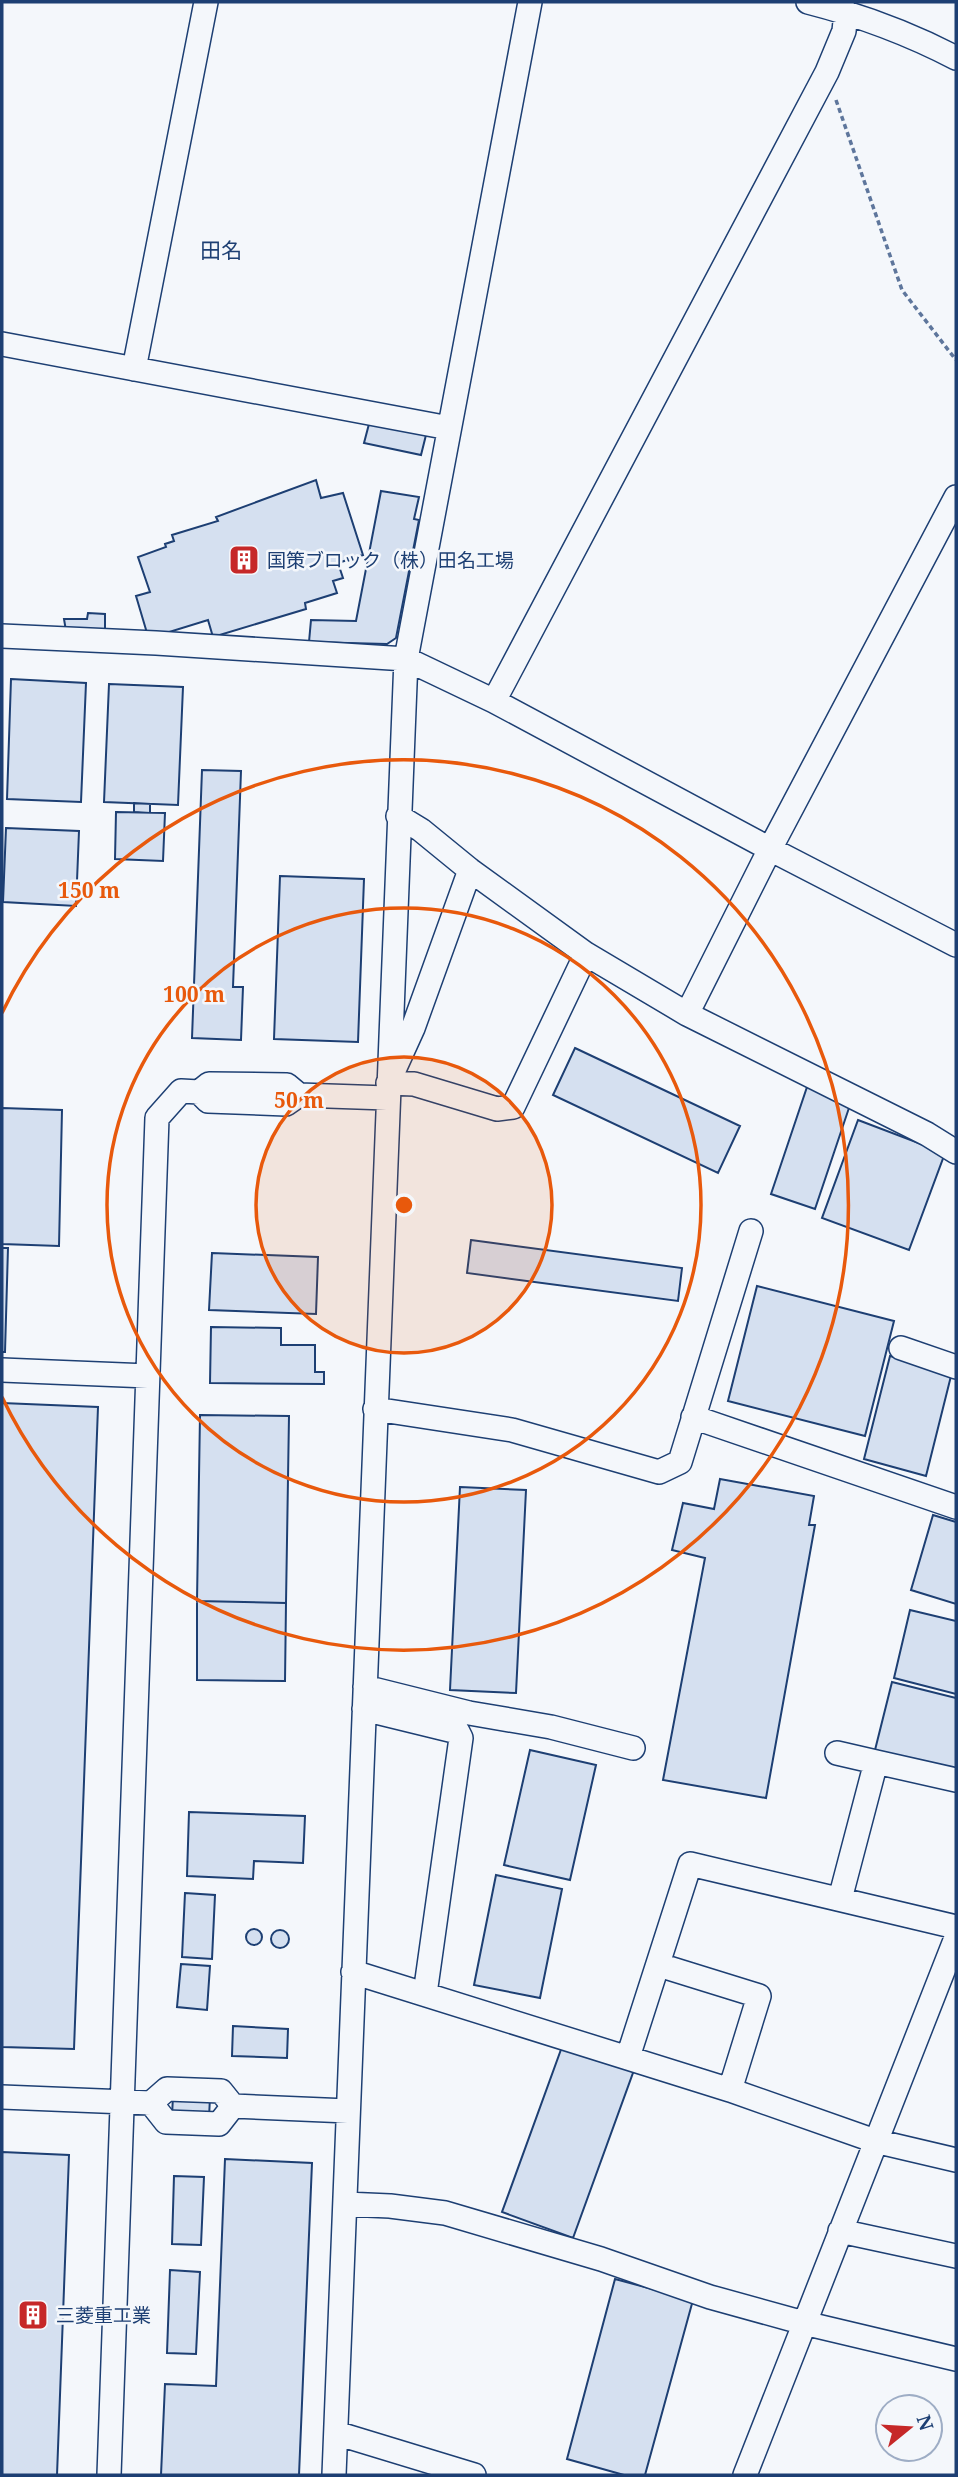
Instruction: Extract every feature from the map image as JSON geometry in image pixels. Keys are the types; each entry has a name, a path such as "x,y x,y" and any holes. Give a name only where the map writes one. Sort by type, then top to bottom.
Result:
{"street":[{"path":"134,369 206,2"},
{"path":"334,2475 405,659 530,2"},
{"path":"808,2 846,12 933,46 956,58"},
{"path":"494,701 827,72 844,31 846,12"},
{"path":"2,344 449,428"},
{"path":"687,1014 956,497"},
{"path":"2,636 405,659 494,701 956,945"},
{"path":"398,816 421,830 470,870 586,954 687,1014 915,1128 956,1152"},
{"path":"388,1090 470,870"},
{"path":"109,2475 157,1118 181,1091 199,1091 209,1084 287,1085 299,1095 388,1090 414,1084 497,1109 513,1107 586,954"},
{"path":"375,1409 512,1430 659,1472 680,1462 751,1231"},
{"path":"901,1348 956,1367"},
{"path":"2,1370 148,1376"},
{"path":"693,1417 956,1507"},
{"path":"364,1698 551,1727 633,1748"},
{"path":"364,1698 458,1732 461,1738 425,1994"},
{"path":"837,1753 956,1780"},
{"path":"840,1899 876,1762"},
{"path":"628,2057 690,1864 956,1927"},
{"path":"745,2475 956,1938"},
{"path":"659,1965 766,1998 730,2090"},
{"path":"353,1972 730,2090 875,2141 956,2160"},
{"path":"2,2097 151,2103 167,2089 221,2091 233,2106 348,2111"},
{"path":"151,2103 166,2122 219,2124 233,2106"},
{"path":"345,2204 444,2213 601,2259 710,2297 804,2323 956,2359"},
{"path":"840,2231 956,2256"},
{"path":"336,2433 474,2475"}],"path":[{"path":"827,72 902,290 956,360"}],"building":[{"path":"369,424 426,435 421,455 364,443"},
{"name":"国策ブロック（株）田名工場","path":"316,480 321,498 343,493 363,555 338,563 343,578 333,581 337,593 305,603 306,609 213,637 208,620 166,633 147,633 136,596 150,592 138,557 166,547 165,544 174,541 172,535 218,521 216,517"},
{"path":"381,491 419,497 414,519 419,520 396,638 387,644 309,642 311,620 356,621"},
{"path":"88,613 105,614 105,629 66,631 64,619 87,619"},
{"path":"11,679 86,683 81,802 7,799"},
{"path":"109,684 183,687 178,805 104,802"},
{"path":"202,770 241,771 233,987 243,987 241,1040 192,1038"},
{"path":"134,803 150,804 150,813 134,812"},
{"path":"116,812 165,813 163,861 115,859"},
{"path":"6,828 79,831 76,906 3,902"},
{"path":"280,876 364,879 358,1042 274,1039"},
{"path":"575,1048 740,1126 718,1173 553,1095"},
{"path":"807,1087 851,1102 815,1209 771,1194"},
{"path":"2,1108 62,1110 59,1246 2,1244"},
{"path":"858,1120 945,1153 909,1250 822,1218"},
{"path":"471,1240 682,1268 678,1301 467,1273"},
{"path":"2,1248 8,1248 5,1352 2,1352"},
{"path":"212,1253 318,1257 316,1314 209,1310"},
{"path":"757,1286 894,1321 865,1436 728,1401"},
{"path":"211,1327 281,1328 281,1345 315,1345 315,1372 324,1372 324,1384 210,1383"},
{"path":"890,1356 952,1372 926,1476 864,1459"},
{"path":"2,1403 98,1407 74,2049 2,2047"},
{"path":"200,1415 289,1416 286,1603 197,1601"},
{"path":"720,1479 814,1496 809,1525 815,1525 766,1798 663,1780 705,1558 672,1550 683,1503 714,1509"},
{"path":"460,1487 526,1490 516,1693 450,1690"},
{"path":"933,1515 956,1522 956,1604 911,1590"},
{"path":"197,1601 286,1603 285,1681 197,1680"},
{"path":"910,1610 956,1621 956,1694 894,1678"},
{"path":"892,1682 956,1698 956,1771 875,1750"},
{"path":"530,1750 596,1765 570,1880 504,1865"},
{"path":"189,1812 305,1816 303,1863 254,1861 253,1879 187,1876"},
{"path":"496,1875 562,1889 540,1998 474,1985"},
{"path":"185,1893 215,1895 212,1959 182,1957"},
{"path":"251,1929 257,1929 262,1937 260,1943 251,1945 246,1940 246,1934"},
{"path":"280,1930 286,1933 289,1939 286,1945 280,1948 274,1945 271,1939 274,1933"},
{"path":"181,1964 210,1966 207,2010 177,2007"},
{"path":"233,2026 288,2029 287,2058 232,2056"},
{"path":"563,2044 634,2070 573,2238 502,2212"},
{"path":"173,2096 210,2097 209,2118 172,2116"},
{"name":"三菱重工業","path":"2,2152 69,2155 57,2475 2,2475"},
{"path":"225,2159 312,2163 299,2475 161,2475 165,2384 216,2386"},
{"path":"174,2176 204,2177 201,2245 172,2244"},
{"path":"170,2270 200,2272 196,2354 167,2353"},
{"path":"615,2279 693,2300 645,2475 624,2475 567,2459"}],"place":[{"name":"国策ブロック（株）田名工場","path":"244,560"},
{"name":"三菱重工業","path":"33,2315"}],"district":[{"name":"田名","path":"221,251"}]}
